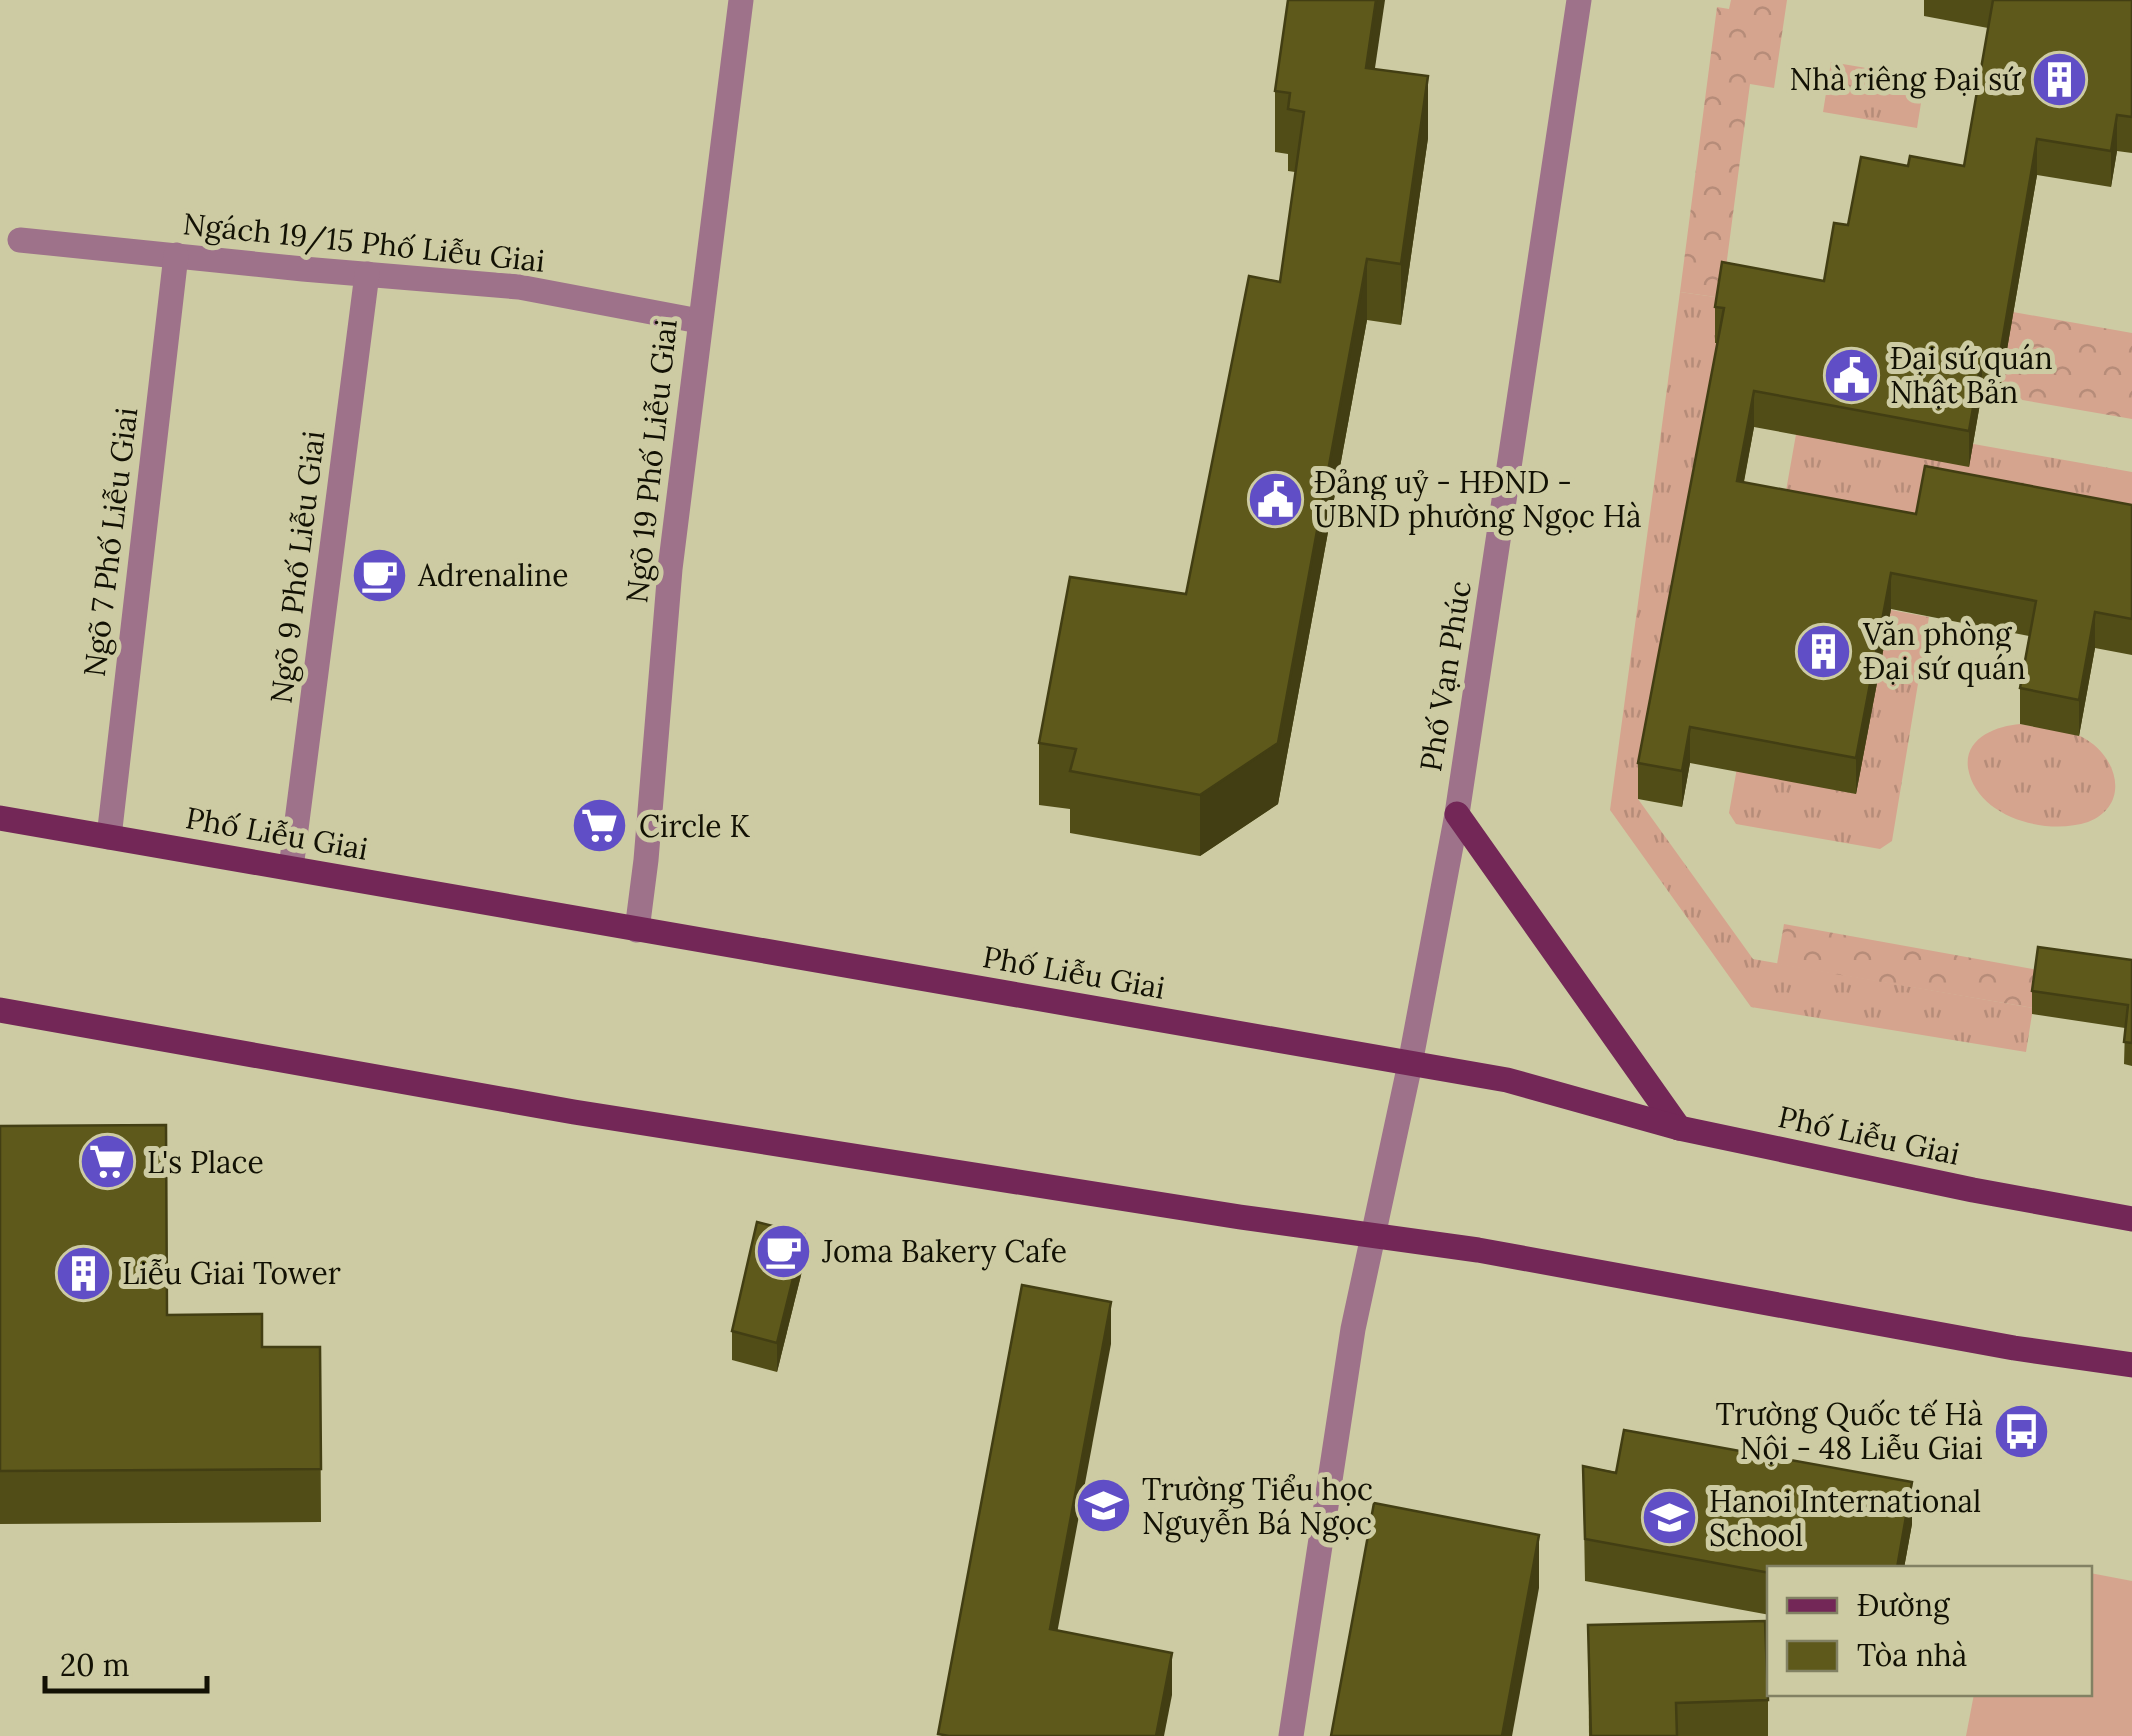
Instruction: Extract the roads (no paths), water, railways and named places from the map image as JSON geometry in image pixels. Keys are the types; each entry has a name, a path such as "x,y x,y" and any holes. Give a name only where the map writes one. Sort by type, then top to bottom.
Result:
{"main road":[{"path":"1457,814 1679,1128"},
{"name":"Phố Liễu Giai","path":"0,818 1507,1080 1679,1128 2132,1219"},
{"path":"0,1010 574,1112 1240,1217 1478,1250 2014,1348 2132,1365"}],"street":[{"name":"Ngõ 19 Phố Liễu Giai","path":"636,930 646,860 670,569 741,0"},
{"name":"Phố Vạn Phúc","path":"1291,1736 1354,1328 1410,1064 1457,814 1579,0"},
{"name":"Ngách 19/15 Phố Liễu Giai","path":"20,240 520,287 699,321"},
{"name":"Ngõ 7 Phố Liễu Giai","path":"109,838 176,255"},
{"name":"Ngõ 9 Phố Liễu Giai","path":"291,868 367,274"}],"place":[{"name":"Nhà riêng Đại sứ","path":"2059,79"},
{"name":"Đại sứ quán Nhật Bản","path":"1851,375"},
{"name":"Đảng uỷ - HĐND - UBND phường Ngọc Hà","path":"1275,499"},
{"name":"Adrenaline","path":"379,575"},
{"name":"Văn phòng Đại sứ quán","path":"1824,651"},
{"name":"Circle K","path":"600,826"},
{"name":"L's Place","path":"108,1162"},
{"name":"Joma Bakery Cafe","path":"783,1251"},
{"name":"Liễu Giai Tower","path":"83,1273"},
{"name":"Trường Quốc tế Hà Nội - 48 Liễu Giai","path":"2022,1431"},
{"name":"Trường Tiểu học Nguyễn Bá Ngọc","path":"1103,1506"},
{"name":"Hanoi International School","path":"1670,1518"}]}
